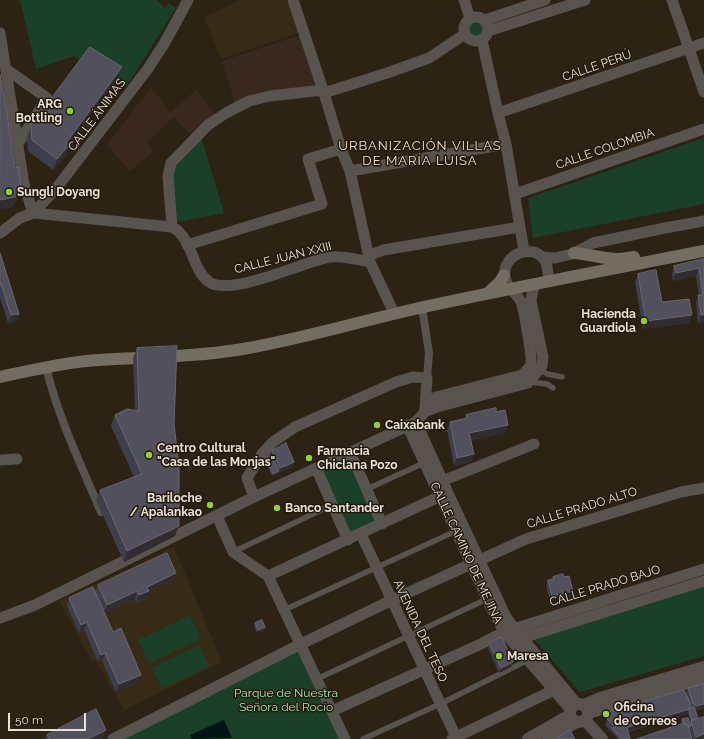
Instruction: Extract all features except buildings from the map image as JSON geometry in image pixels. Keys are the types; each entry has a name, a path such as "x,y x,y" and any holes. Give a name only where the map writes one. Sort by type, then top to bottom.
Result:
{"main road":[{"path":"574,253 585,253 605,258 620,259 704,244"},
{"path":"0,376 46,367 98,360 182,356 242,349 278,342 422,307 704,251"},
{"path":"484,295 500,282 504,275"}],"street":[{"name":"CALLE ÁNIMAS","path":"2,229 20,218 33,213 55,190 148,70 188,0"},
{"path":"293,0 324,92 340,149 350,171 369,259 394,314"},
{"path":"464,0 470,18"},
{"path":"545,0 485,20 477,17 470,18 464,26 465,34 472,41 585,0"},
{"path":"672,0 704,92"},
{"path":"485,20 488,24 485,36 498,113 506,144 524,252"},
{"path":"0,33 24,184 33,213 172,227 168,176 171,163 208,125 226,113 249,101 270,96 324,92 387,73 429,58 465,34"},
{"name":"CALLE PERÚ","path":"498,113 704,43"},
{"path":"6,69 47,98 18,144"},
{"name":"CALLE COLOMBIA","path":"515,194 704,129"},
{"path":"350,171 506,144"},
{"path":"187,245 322,204 308,159 340,149"},
{"path":"534,374 521,302 507,284 504,275 507,263 511,257 517,253 530,252 542,257 555,258 574,253 594,243 704,221"},
{"name":"CALLE JUAN XXIII","path":"172,227 180,233 202,275 210,283 224,285 242,283 271,276 314,261 331,257 369,259"},
{"path":"369,259 383,250 520,227"},
{"path":"542,257 546,262 549,281"},
{"path":"0,618 35,605 122,559 217,516 254,497 411,424 424,412 426,406 431,400 436,397 522,374 534,374 542,366 543,357 531,301 534,284"},
{"path":"422,307 429,353 424,412"},
{"path":"46,367 51,391 60,415 105,520"},
{"path":"254,497 247,478 262,454 273,442 295,427 396,382 413,377 427,378"},
{"name":"CALLE CAMINO DE MEJINA","path":"411,424 424,463 443,495 475,562 487,599 528,660 557,687"},
{"name":"CALLE CAMINO DE MEJINA","path":"411,424 442,481 443,495 456,531 499,604 509,630 522,638 557,687 602,739"},
{"path":"442,481 534,444"},
{"path":"350,452 382,524"},
{"path":"0,460 17,459"},
{"path":"316,468 348,540"},
{"name":"CALLE PRADO ALTO","path":"113,739 301,644 392,600 526,539 681,492 704,488"},
{"path":"268,576 443,495"},
{"path":"217,516 233,552 268,576 345,739"},
{"name":"AVENIDA DEL TESO","path":"361,534 455,738"},
{"name":"CALLE PRADO BAJO","path":"332,711 509,630 704,569"},
{"name":"CALLE PRADO BAJO","path":"522,638 704,581"},
{"path":"548,739 579,713 600,698 704,667"},
{"path":"528,739 579,713 704,678"},
{"path":"455,738 557,687"}],"lane":[{"path":"534,374 547,374 562,377"},
{"path":"534,374 552,388"},
{"path":"367,489 424,463"},
{"path":"233,552 332,505"},
{"path":"284,610 456,531"},
{"path":"317,679 487,599"},
{"path":"363,739 440,704 528,660"}],"shaded area":[{"path":"239,0 287,0 299,33 221,59 204,17"},
{"path":"300,35 320,88 235,103 222,61"},
{"path":"151,87 170,112 196,90 216,115 193,137 174,117 147,142 154,151 130,171 107,145"},
{"path":"174,547 222,662 125,710 95,660 92,661 59,601"},
{"path":"224,720 232,738 192,739 190,735"}],"green space":[{"path":"20,0 157,0 165,8 169,3 176,8 126,87 74,56 36,69"},
{"path":"476,19 483,22 486,29 483,36 476,39 469,36 466,29 469,22"},
{"path":"200,133 224,213 172,223 171,163"},
{"path":"704,138 704,204 533,238 528,198"},
{"path":"350,452 382,524 348,540 316,468"},
{"path":"704,585 704,656 580,692 533,638"},
{"path":"190,615 201,639 149,663 138,640"},
{"name":"Parque de Nuestra Señora del Rocío","path":"301,644 345,739 113,739"},
{"path":"199,645 209,666 162,689 152,668"}],"place":[{"name":"ARG Bottling","path":"70,111"},
{"name":"Sungli Doyang","path":"9,192"},
{"name":"Hacienda Guardiola","path":"644,321"},
{"name":"Caixabank","path":"377,425"},
{"name":"Centro Cultural \"Casa de las Monjas\"","path":"149,455"},
{"name":"Farmacia Chiclana Pozo","path":"309,458"},
{"name":"Bariloche / Apalankao","path":"210,505"},
{"name":"Banco Santander","path":"277,508"},
{"name":"Maresa","path":"499,656"},
{"name":"Oficina de Correos","path":"606,714"}],"district":[{"name":"URBANIZACIÓN VILLAS DE MARÍA LUISA","path":"420,154"}]}
